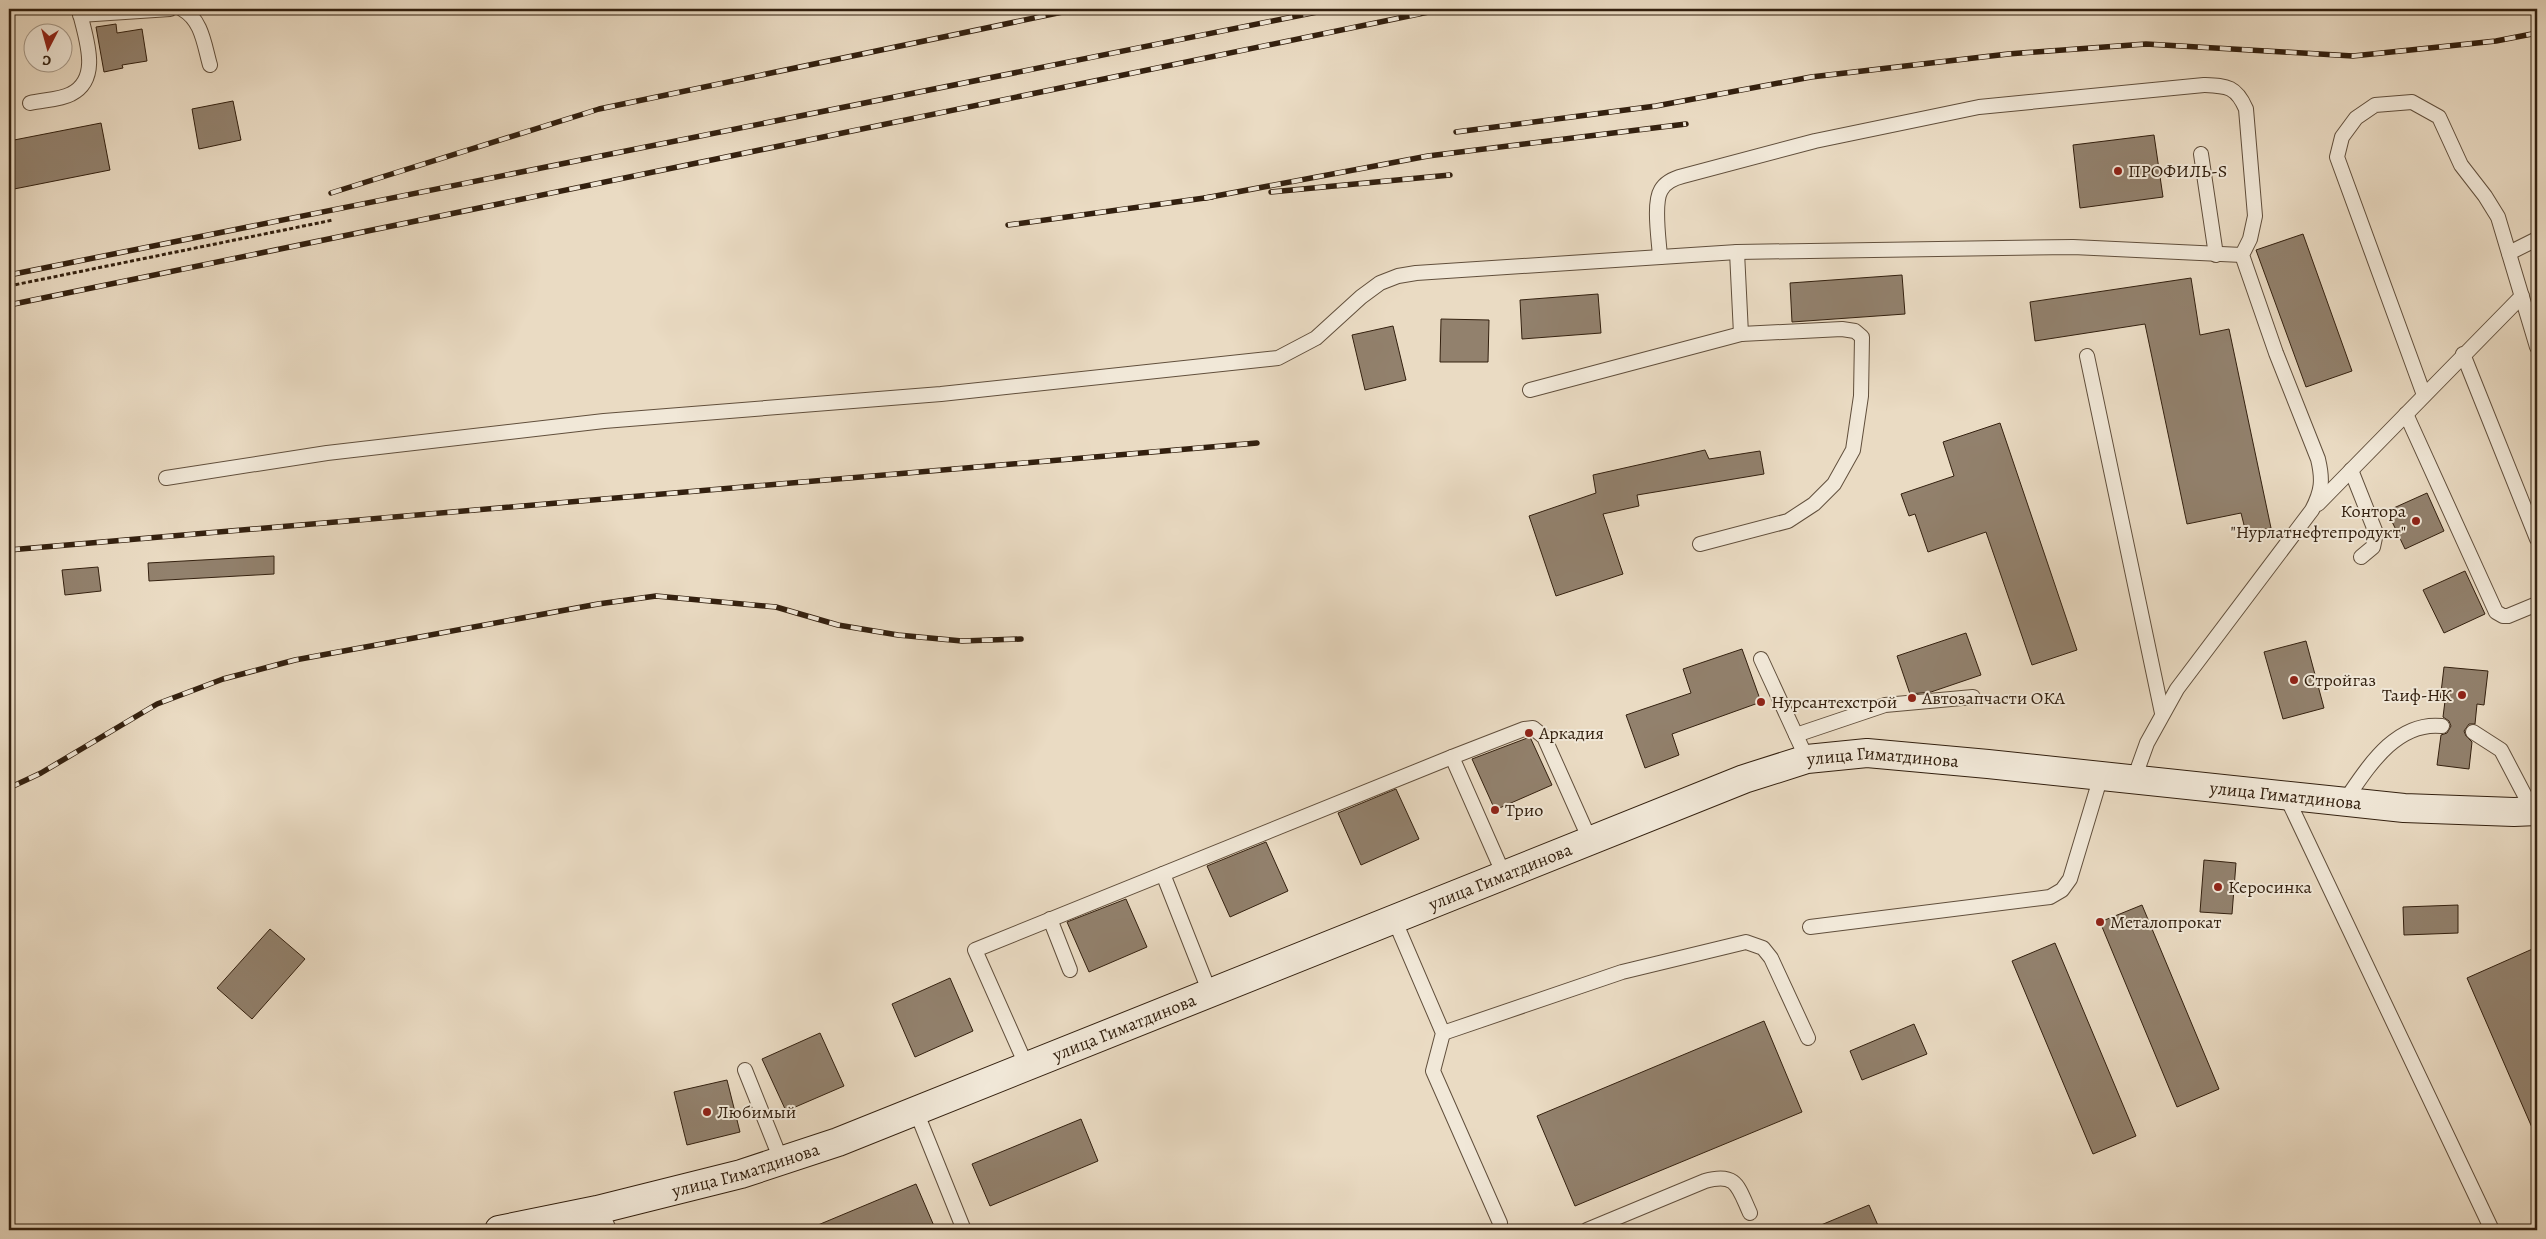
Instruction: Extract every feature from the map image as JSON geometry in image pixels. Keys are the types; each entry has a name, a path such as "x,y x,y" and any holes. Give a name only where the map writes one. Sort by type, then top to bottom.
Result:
{"main road":[{"name":"улица Гиматдинова","path":"499,1230 601,1220 838,1142 1744,779 1802,747 2134,779 2404,808 2535,811"}],"lane":[{"path":"30,103 72,94 85,81 90,69 79,12 170,9"},
{"path":"182,9 191,14 197,21 210,65"},
{"path":"1660,257 1657,204 1660,190 1670,180 1815,141 1979,107 2204,85 2228,86 2240,96 2246,109 2255,216 2250,239 2242,256 2323,478 2321,494 2312,510"},
{"path":"2424,395 2337,157 2342,137 2356,118 2375,105 2412,102 2439,117 2461,165 2493,208 2509,253 2537,347"},
{"path":"2201,154 2216,254"},
{"path":"2509,253 2537,239"},
{"path":"166,478 327,453 604,421 940,394 1278,358 1316,338 1361,296 1380,283 1398,276 1416,273 1737,252 2073,247 2242,256"},
{"path":"1737,252 1742,334"},
{"path":"2134,779 2147,743 2176,689 2312,510 2522,296"},
{"path":"1530,390 1742,334 1842,329 1855,331 1862,337 1861,396 1853,450 1834,484 1814,504 1788,521 1700,544"},
{"path":"2463,354 2537,539"},
{"path":"2087,356 2162,713"},
{"path":"2406,414 2496,612 2499,615 2508,616 2537,604"},
{"path":"2351,470 2376,533 2373,547 2361,557"},
{"path":"1761,659 1802,747 1885,705 1973,697"},
{"path":"2344,802 2369,767 2395,738 2430,725 2442,726"},
{"path":"1027,1067 975,950 1452,757 1524,729 1538,731 1544,737 1590,840"},
{"path":"2474,732 2500,750 2535,811"},
{"path":"1452,757 1504,875"},
{"path":"1810,926 2050,897 2062,890 2070,879 2101,776"},
{"path":"2286,796 2492,1230"},
{"path":"1163,874 1210,993"},
{"path":"1394,919 1442,1032 1433,1071 1500,1222"},
{"path":"1050,920 1070,970"},
{"path":"1442,1032 1622,972 1746,942 1763,948 1771,958 1808,1038"},
{"path":"745,1070 781,1160"},
{"path":"916,1111 964,1230"},
{"path":"1587,1230 1705,1181 1721,1177 1731,1180 1738,1187 1750,1213"}],"path":[{"path":"9,286 333,220"}],"building":[{"path":"116,24 117,33 142,29 147,61 122,65 123,68 104,72 96,27"},
{"path":"233,101 241,140 199,149 192,109"},
{"path":"101,123 110,170 9,190 9,141"},
{"name":"ПРОФИЛЬ-S","path":"2154,135 2163,197 2080,208 2073,145"},
{"path":"2303,234 2352,371 2306,387 2256,250"},
{"path":"1902,275 1905,314 1792,322 1790,283"},
{"path":"2191,278 2200,335 2229,329 2271,528 2246,533 2241,513 2187,524 2145,324 2035,341 2030,302"},
{"path":"1598,294 1601,333 1522,339 1520,300"},
{"path":"1441,319 1489,320 1488,362 1440,362"},
{"path":"1393,326 1406,380 1365,390 1352,335"},
{"path":"2000,423 2077,650 2032,665 1986,532 1928,552 1915,514 1909,516 1901,494 1954,476 1943,442"},
{"path":"1705,450 1709,459 1760,451 1764,474 1637,495 1639,506 1603,514 1623,574 1556,596 1529,516 1596,493 1593,475"},
{"name":"Контора \"Нурлатнефтепродукт\"","path":"2427,493 2444,531 2405,549 2387,511"},
{"path":"274,556 274,574 149,581 148,563"},
{"path":"98,567 101,591 65,595 62,570"},
{"path":"2465,571 2485,614 2444,633 2423,590"},
{"path":"1966,633 1981,675 1931,692 1910,694 1897,656"},
{"name":"Стройгаз","path":"2306,641 2324,708 2283,719 2264,652"},
{"path":"1742,649 1761,702 1672,734 1679,755 1645,768 1626,715 1691,693 1683,669"},
{"path":"2444,667 2488,671 2484,705 2477,704 2475,724 2469,724 2464,731 2472,742 2469,769 2437,765 2441,735 2447,733 2451,726 2449,721 2443,717 2445,701 2440,701"},
{"path":"1530,737 1552,785 1495,810 1472,759"},
{"path":"1396,789 1419,839 1361,865 1338,813"},
{"path":"1266,842 1288,891 1230,917 1207,866"},
{"name":"Керосинка","path":"2204,860 2236,863 2232,914 2200,912"},
{"path":"1126,899 1147,947 1089,972 1067,922"},
{"path":"2142,905 2219,1089 2177,1107 2100,922"},
{"path":"2458,905 2458,933 2404,935 2403,907"},
{"path":"270,929 305,959 252,1019 217,988"},
{"path":"2055,943 2136,1136 2093,1154 2012,961"},
{"path":"2537,947 2537,1139 2467,978"},
{"path":"950,978 973,1031 915,1057 892,1004"},
{"path":"1764,1021 1802,1112 1575,1206 1537,1116"},
{"path":"1914,1024 1927,1054 1862,1080 1850,1051"},
{"path":"820,1033 844,1086 786,1111 762,1059"},
{"name":"Любимый","path":"727,1080 740,1132 687,1145 674,1092"},
{"path":"1081,1119 1098,1161 990,1206 972,1164"},
{"path":"916,1184 934,1226 924,1230 806,1230"},
{"path":"1869,1205 1880,1230 1809,1230"}],"railway":[{"path":"331,193 599,109 1077,9"},
{"path":"9,275 1332,9"},
{"path":"9,305 1443,9"},
{"path":"1456,132 1656,106 1811,77 2008,54 2146,44 2353,56 2496,41 2537,33"},
{"path":"1205,198 1428,156 1686,124"},
{"path":"1271,192 1450,175"},
{"path":"1008,225 1212,197"},
{"path":"9,550 1257,443"},
{"path":"9,788 41,773 157,704 223,679 295,660 598,604 656,596 776,607 838,625 898,635 962,641 1021,639"}],"place":[{"name":"ПРОФИЛЬ-S","path":"2118,171"},
{"name":"Контора \"Нурлатнефтепродукт\"","path":"2416,521"},
{"name":"Стройгаз","path":"2294,680"},
{"name":"Таиф-НК","path":"2462,695"},
{"name":"Автозапчасти ОКА","path":"1912,698"},
{"name":"Нурсантехстрой","path":"1761,702"},
{"name":"Аркадия","path":"1529,733"},
{"name":"Трио","path":"1495,810"},
{"name":"Керосинка","path":"2218,887"},
{"name":"Металопрокат","path":"2100,922"},
{"name":"Любимый","path":"707,1112"}]}
